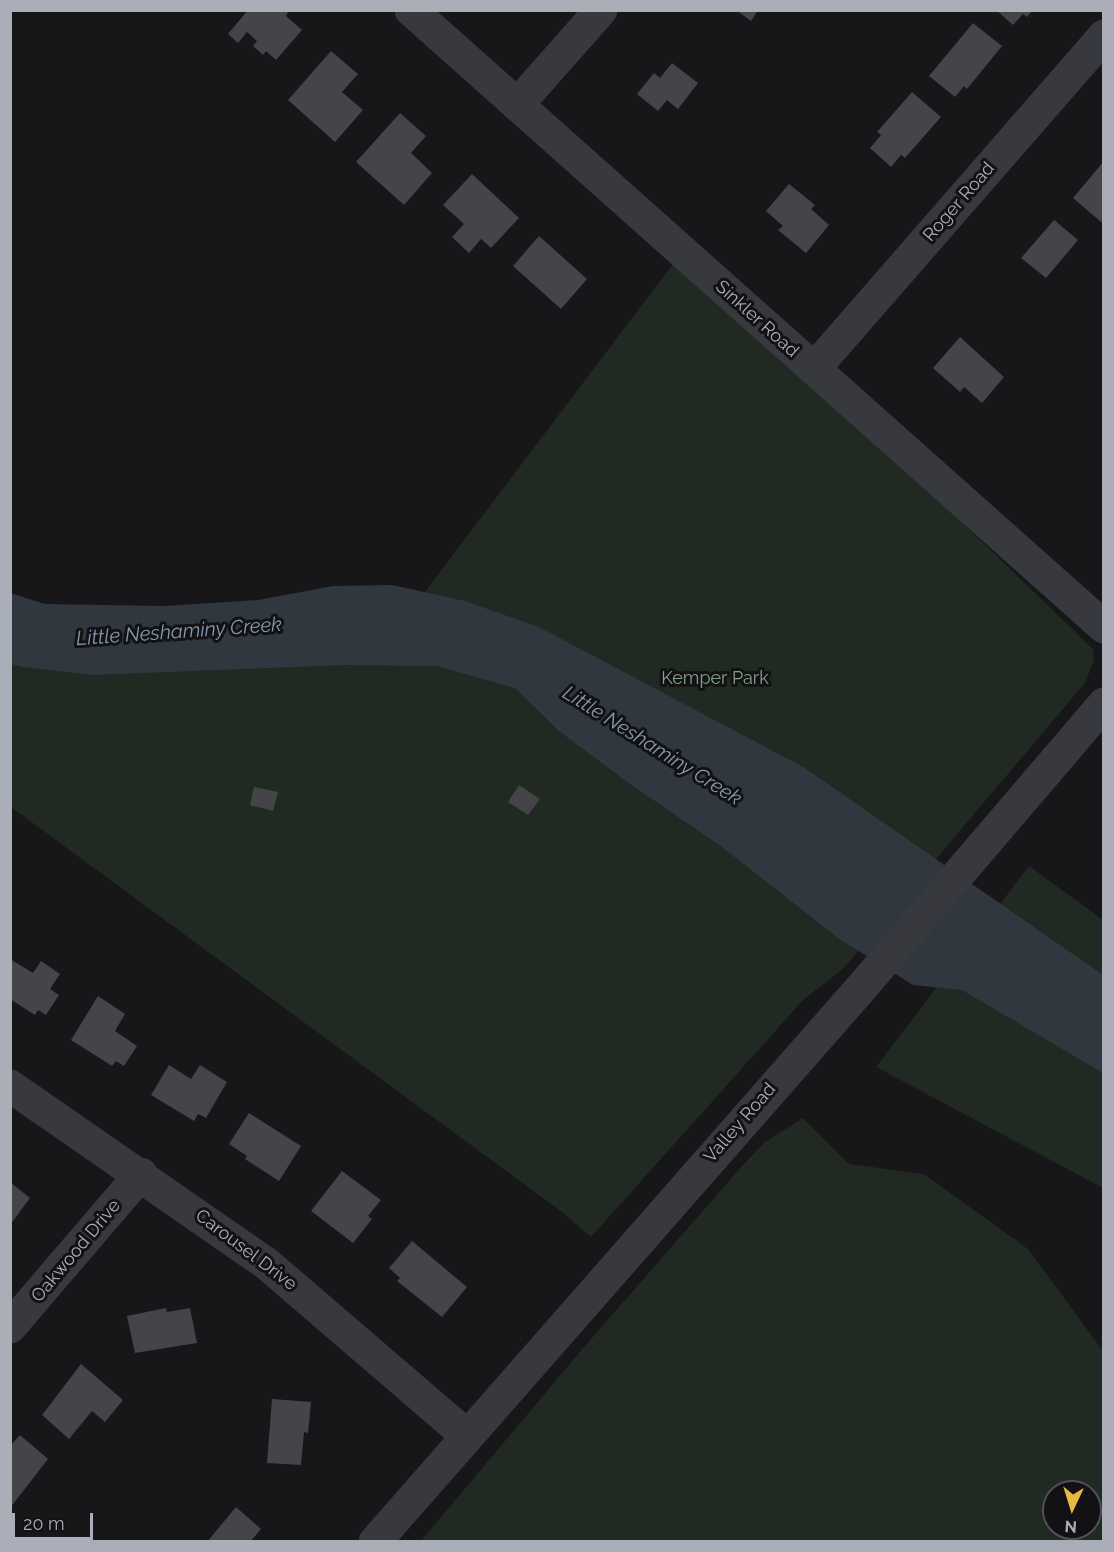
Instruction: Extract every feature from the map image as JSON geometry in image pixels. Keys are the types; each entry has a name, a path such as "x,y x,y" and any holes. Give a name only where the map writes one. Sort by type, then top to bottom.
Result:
{"street":[{"name":"Sinkler Road","path":"411,10 1104,627"},
{"path":"517,105 601,10"},
{"name":"Roger Road","path":"814,369 1104,36"},
{"name":"Valley Road","path":"375,1542 466,1435 862,987 1104,704"},
{"name":"Carousel Drive","path":"10,1086 141,1174 267,1264 466,1435"},
{"name":"Oakwood Drive","path":"10,1328 141,1174"}],"green space":[{"name":"Kemper Park","path":"682,252 1093,649 1094,660 1085,683 842,970 804,999 591,1237 562,1212 11,807 10,604 67,623 412,609"},
{"path":"1029,866 1103,920 1103,1188 876,1067"},
{"path":"803,1118 849,1164 924,1174 1028,1249 1103,1351 1103,1541 421,1541 579,1353 765,1142"}],"water":[{"name":"Little Neshaminy Creek","path":"392,585 465,601 539,627 805,768 1103,975 1103,1073 962,990 913,985 838,938 722,847 630,784 559,731 515,688 437,666 344,665 92,675 11,664 10,593 45,604 164,606 258,600 333,586"}],"building":[{"path":"248,10 285,10 288,13 286,16 302,30 276,60 266,51 263,55 253,46 257,41 247,32 238,43 228,34"},
{"path":"736,10 758,10 751,21"},
{"path":"996,10 1033,10 1027,17 1023,14 1013,25"},
{"path":"973,23 1002,46 967,89 964,86 955,97 929,76"},
{"path":"331,51 358,74 342,92 363,110 335,142 288,100"},
{"path":"672,63 698,83 678,109 667,100 658,111 637,94 654,73 660,78"},
{"path":"912,92 941,117 905,158 901,155 891,167 870,148 881,135 877,132"},
{"path":"400,113 426,136 411,153 432,173 404,205 356,162"},
{"path":"1104,161 1104,219 1101,222 1073,198"},
{"path":"472,174 519,218 491,248 481,239 469,253 452,237 464,224 443,205"},
{"path":"789,184 815,205 811,209 829,225 806,253 778,230 783,226 766,211"},
{"path":"1054,220 1078,240 1046,278 1021,258"},
{"path":"539,236 587,279 561,309 513,266"},
{"path":"960,337 1004,377 982,403 964,387 960,392 933,368"},
{"path":"519,785 540,799 528,815 508,802"},
{"path":"254,787 278,792 273,811 250,805"},
{"path":"10,959 33,973 41,961 60,974 50,989 59,995 46,1015 38,1010 35,1015 10,999"},
{"path":"98,996 125,1014 115,1031 137,1046 124,1066 116,1061 112,1066 71,1040"},
{"path":"169,1065 191,1079 200,1065 227,1082 206,1118 198,1114 194,1121 151,1095"},
{"path":"249,1113 301,1146 279,1181 245,1159 247,1156 229,1144"},
{"path":"342,1171 381,1200 368,1216 372,1219 353,1243 311,1211"},
{"path":"10,1182 30,1198 10,1225"},
{"path":"412,1241 467,1287 442,1317 397,1281 400,1278 389,1268"},
{"path":"166,1308 167,1312 190,1308 197,1343 135,1353 127,1316"},
{"path":"81,1364 123,1400 105,1422 92,1411 69,1439 42,1415"},
{"path":"272,1399 311,1402 308,1433 304,1432 301,1465 267,1463"},
{"path":"20,1435 48,1459 10,1508 10,1446"},
{"path":"236,1507 261,1529 250,1542 207,1542"}]}
